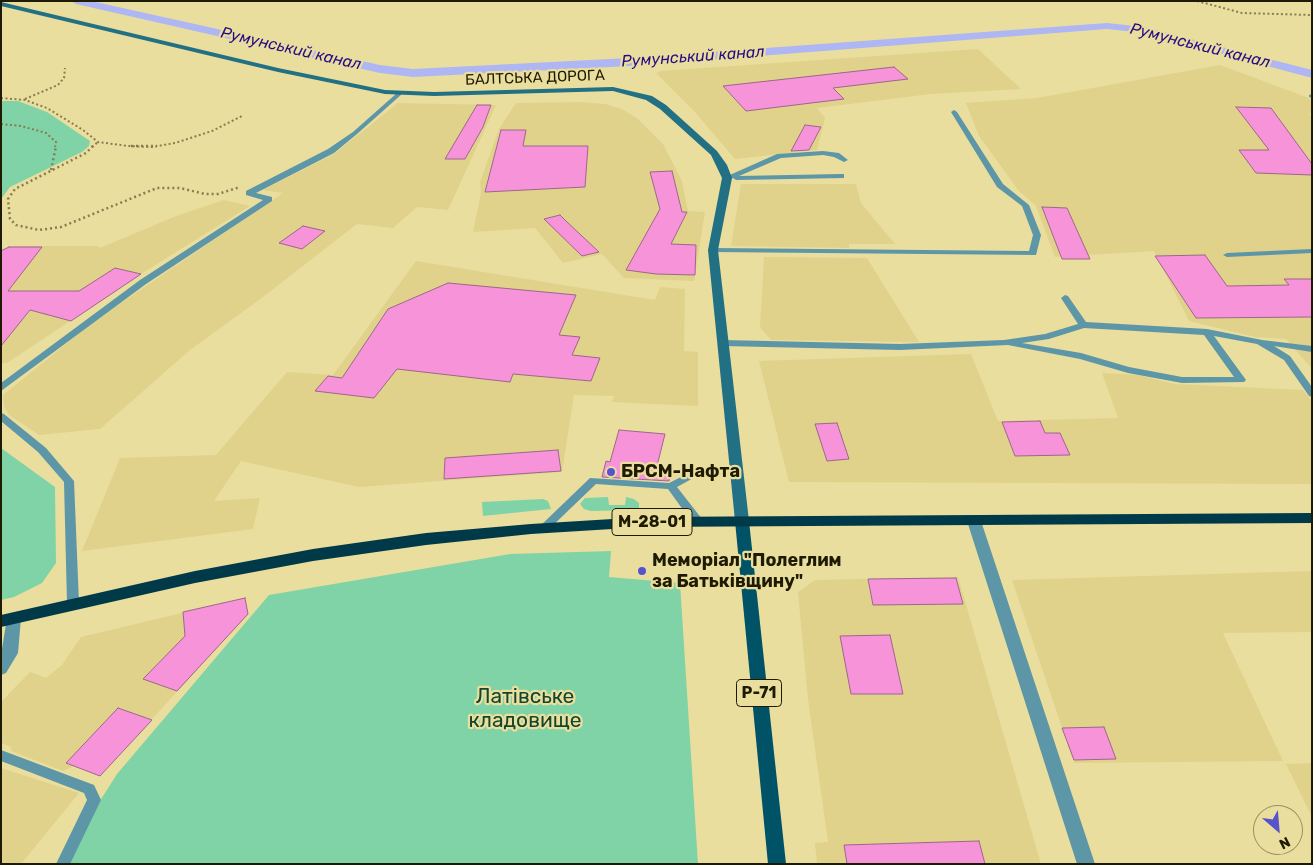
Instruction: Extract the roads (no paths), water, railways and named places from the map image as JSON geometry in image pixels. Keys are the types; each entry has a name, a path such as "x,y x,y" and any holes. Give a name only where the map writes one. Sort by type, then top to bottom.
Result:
{"highway":[{"name":"М-28-01","path":"8,619 195,576 313,555 426,539 543,528 742,521 1312,518"}],"main road":[{"name":"БАЛТСЬКА ДОРОГА","path":"1,4 278,70 399,94 593,89 637,94 650,98 696,136 722,164 727,178"},
{"path":"727,178 713,250 742,521"},
{"name":"Р-71","path":"742,521 777,864"}],"street":[{"path":"974,520 1086,864"},
{"path":"1,669 10,653 8,619"}],"lane":[{"path":"1,388 143,282 269,199 249,193 331,151 354,134 399,94"},
{"path":"713,250 1033,253 1037,235 1026,205 1000,185 954,112"},
{"path":"727,178 780,156 823,153 836,155 844,160"},
{"path":"727,178 841,176"},
{"path":"1227,255 1312,251"},
{"path":"1065,298 1084,325"},
{"path":"723,343 900,347 1004,343 1046,337 1084,325 1207,332 1260,342 1312,348"},
{"path":"1004,343 1081,356 1128,370 1182,380 1241,380 1207,332"},
{"path":"1260,342 1287,358 1312,394"},
{"path":"1,416 42,450 69,481 73,603"},
{"path":"543,528 594,480 671,486 695,473 737,472"},
{"path":"671,486 698,522"},
{"path":"1,755 89,789 94,800 63,864"}],"waterway":[{"name":"Румунський канал","path":"76,1 380,69 413,73 630,62 1107,26 1144,30 1312,74"}],"place":[{"name":"БРСМ-Нафта","path":"611,472"},
{"name":"Меморіал \"Полеглим за Батьківщину\"","path":"642,571"}],"park label":[{"name":"Латівське кладовище","path":"525,709"}]}
